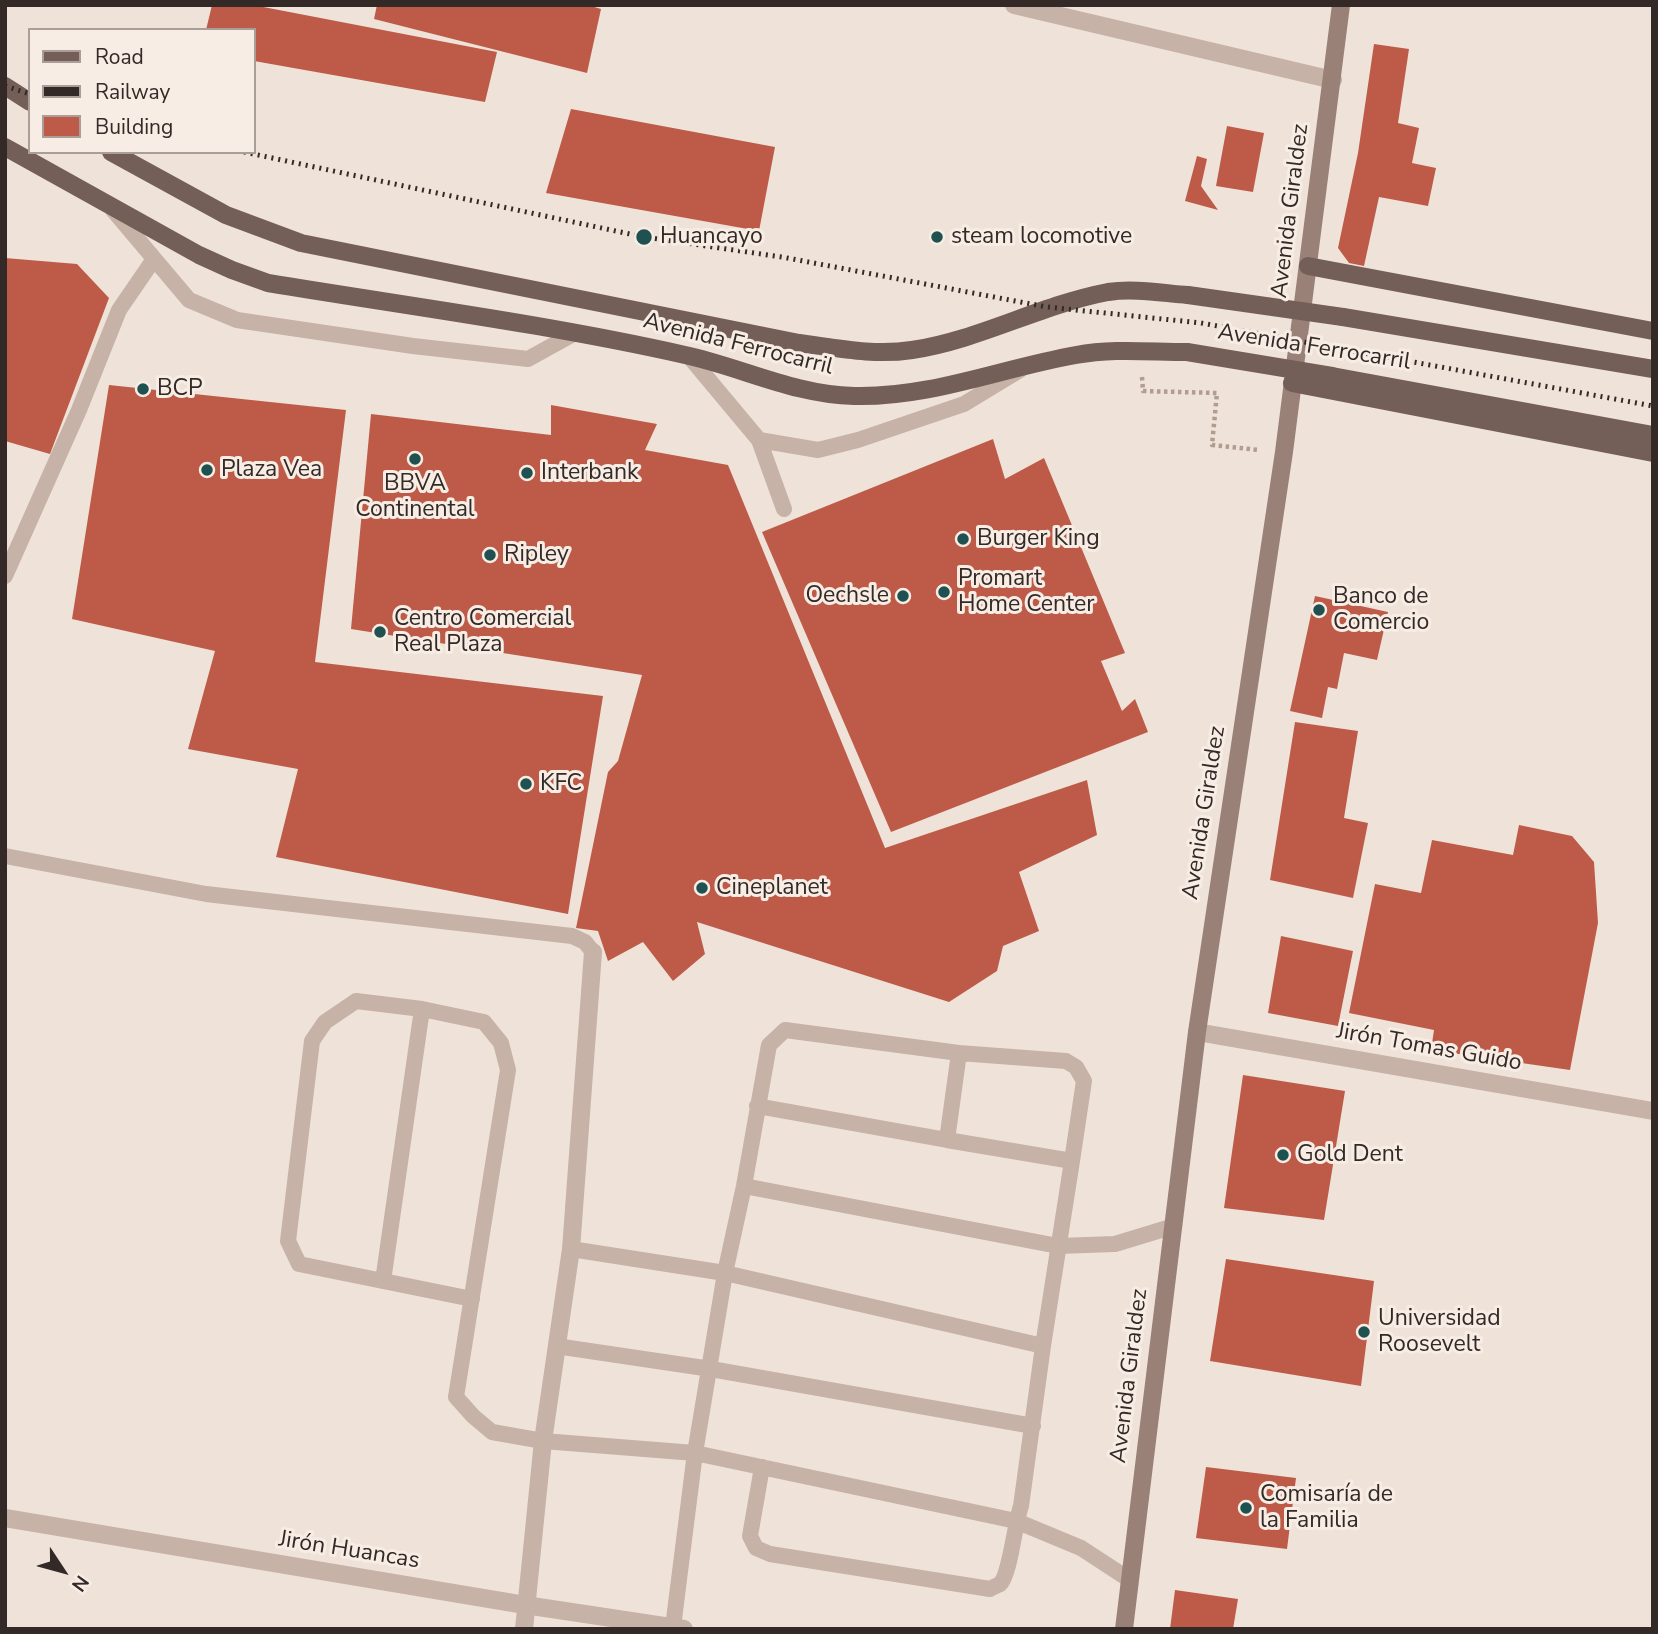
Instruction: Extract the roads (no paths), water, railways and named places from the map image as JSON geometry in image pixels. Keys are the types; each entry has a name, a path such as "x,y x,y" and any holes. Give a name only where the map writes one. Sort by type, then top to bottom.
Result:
{"main road":[{"path":"5,86 28,101"},
{"name":"Avenida Ferrocarril","path":"5,147 199,255 268,283 575,333 688,355 767,381 851,396 890,396 937,388 1030,364 1112,350 1187,352 1384,384 1653,435"},
{"name":"Avenida Ferrocarril","path":"115,154 226,215 301,243 800,343 869,353 911,350 959,339 1047,307 1109,292 1133,290 1343,317 1653,369"},
{"path":"1308,266 1653,331"},
{"path":"1292,383 1653,453"}],"street":[{"path":"1014,5 1333,80"},
{"name":"Avenida Giraldez","path":"1124,1629 1197,1032 1280,480 1341,5"},
{"path":"524,1629 543,1441 571,1249 593,952"},
{"name":"Jirón Tomas Guido","path":"1197,1032 1653,1111"},
{"name":"Jirón Huancas","path":"5,1518 525,1605 679,1628"}],"lane":[{"path":"110,205 189,300 237,320 413,346 528,359 575,333"},
{"path":"5,576 79,410 119,310 154,259"},
{"path":"688,355 759,440 784,509"},
{"path":"759,440 818,450 858,440 964,404 1030,364"},
{"path":"5,856 206,894 572,936 585,942 593,952"},
{"path":"471,1299 299,1264 288,1241 312,1041 325,1022 356,1001 422,1009 484,1022 502,1043 509,1070 456,1397 492,1432 543,1441 695,1453 1016,1521 1081,1548 1130,1580"},
{"path":"383,1281 422,1009"},
{"path":"679,1628 695,1453 725,1273 744,1186 769,1045 785,1030 959,1053 1066,1060 1076,1067 1084,1081 1033,1426 1021,1506 1006,1576 999,1585 989,1589 771,1554 757,1548 750,1536 762,1467"},
{"path":"947,1140 959,1053"},
{"path":"757,1106 1072,1161"},
{"path":"744,1186 1058,1246 1115,1244 1174,1226"},
{"path":"571,1249 725,1273 1043,1346"},
{"path":"556,1346 711,1368 1033,1426"}],"railway":[{"path":"5,86 28,93"},
{"path":"253,154 644,237 782,257 1047,307 1201,323 1653,406"}],"place":[{"name":"Huancayo","path":"644,237"},
{"name":"steam locomotive","path":"937,237"},
{"name":"BCP","path":"143,389"},
{"name":"BBVA Continental","path":"415,459"},
{"name":"Plaza Vea","path":"207,470"},
{"name":"Interbank","path":"527,473"},
{"name":"Burger King","path":"963,539"},
{"name":"Ripley","path":"490,555"},
{"name":"Promart Home Center","path":"944,592"},
{"name":"Oechsle","path":"903,596"},
{"name":"Banco de Comercio","path":"1319,610"},
{"name":"Centro Comercial Real Plaza","path":"380,632"},
{"name":"KFC","path":"526,784"},
{"name":"Cineplanet","path":"702,888"},
{"name":"Gold Dent","path":"1283,1155"},
{"name":"Universidad Roosevelt","path":"1364,1332"},
{"name":"Comisaría de la Familia","path":"1246,1508"}]}
